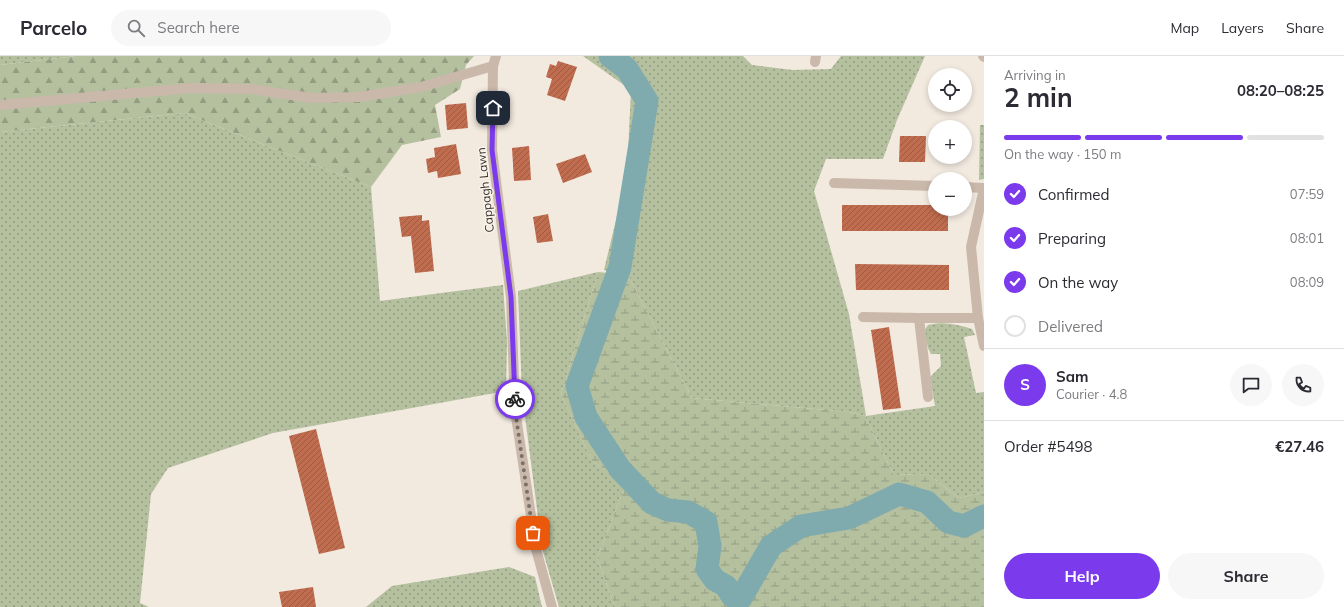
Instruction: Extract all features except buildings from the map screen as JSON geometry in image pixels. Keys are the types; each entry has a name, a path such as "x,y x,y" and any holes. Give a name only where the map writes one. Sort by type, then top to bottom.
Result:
{"street":[{"path":"0,105 191,88 251,89 312,98 359,96 421,87 495,61"},
{"name":"Cappagh Lawn","path":"495,61 492,150 511,297 515,410 536,548 552,607"},
{"path":"834,183 928,186"},
{"path":"972,187 984,188 971,247 978,318 984,346"},
{"path":"863,316 978,318"},
{"path":"919,318 928,397"}],"green space":[{"path":"0,56 76,56 0,65"},
{"path":"76,56 474,56 466,65 460,89 435,105 441,137 402,145 371,187 184,113 0,132 0,65"},
{"path":"583,56 743,56 752,65 793,70 831,69 841,56 925,56 897,120 883,159 826,159 814,191 849,314 866,416 935,406 930,377 941,366 940,354 931,354 924,331 928,325 939,323 956,324 972,329 975,335 964,337 976,393 984,392 984,492 959,498 928,474 894,475 865,416 849,412 692,398 628,275 604,270 627,174 631,90"},
{"path":"184,113 371,187 380,301 503,285 507,342 506,391 273,433 168,468 151,494 140,603 149,607 0,607 0,132"},
{"path":"980,125 984,125 984,179 979,180"},
{"path":"598,272 561,394 592,461 626,484 597,558 615,607 559,607 542,548 522,393 518,291"},
{"path":"598,272 628,275 692,398 849,412 865,416 894,475 928,474 959,498 984,492 984,607 615,607 597,558 626,484 592,461 561,394"},
{"path":"509,567 535,577 542,607 366,607 392,586"}],"waterway":[{"path":"610,56 627,69 647,101 620,267 577,386 586,417 620,469 652,503 668,510 688,512 706,522 710,546 707,569 715,580 726,586 732,596 741,598 771,546 801,526 849,518 899,494 927,502 948,522 964,526 984,516"}],"way so far":[{"path":"515,399 515,410 533,533"}],"route":[{"path":"493,108 492,150 511,297 515,399"}]}
